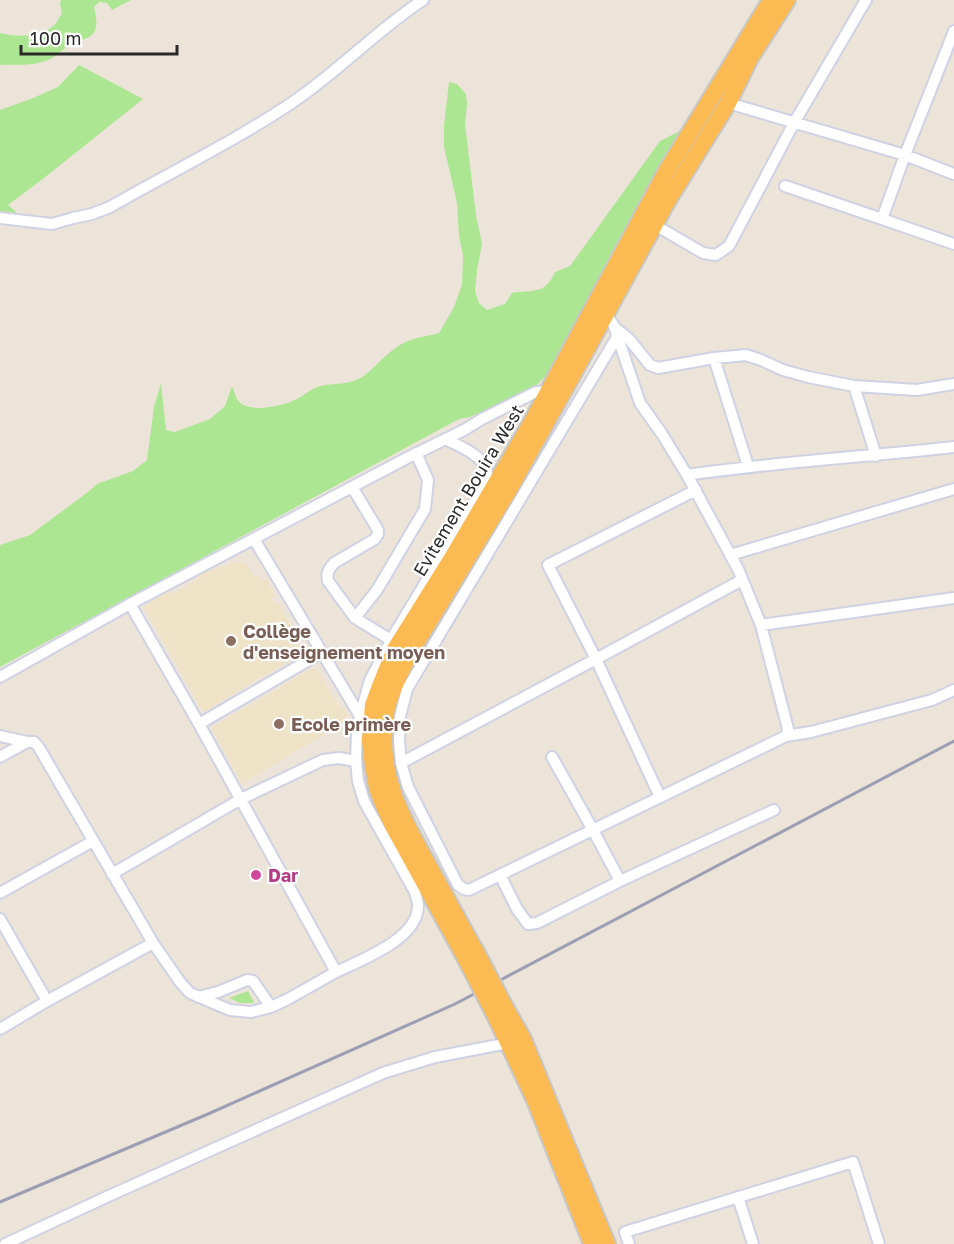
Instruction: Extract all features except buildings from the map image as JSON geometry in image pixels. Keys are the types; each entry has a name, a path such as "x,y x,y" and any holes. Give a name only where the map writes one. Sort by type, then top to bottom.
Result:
{"highway":[{"name":"Evitement Bouira West","path":"608,320 666,172 771,0"},
{"name":"Evitement Bouira West","path":"516,1041 471,955 392,791 384,759 388,704 410,653 507,493 555,394 608,320 668,200 728,104 750,58 787,0"},
{"name":"Evitement Bouira West","path":"471,955 426,904 382,804 377,788 370,741 373,705 395,649 539,424"},
{"path":"516,1041 535,1100 592,1244"},
{"path":"516,1041 607,1244"}],"street":[{"path":"0,218 51,224 110,207 246,131 294,101 339,68 393,21 423,0"},
{"path":"655,225 703,253 716,255 729,246 794,123 866,0"},
{"path":"882,219 954,31"},
{"path":"728,104 905,155 954,174"},
{"path":"785,186 954,244"},
{"path":"608,320 629,339 650,365 658,368 746,355 783,370 854,386 917,390 954,384"},
{"path":"608,320 640,403 696,490 738,569 761,625 788,729 786,736"},
{"path":"608,320 407,689 400,716 401,763 408,787 458,885 464,890 469,890 786,736 811,732 932,700 954,690"},
{"path":"714,358 748,466"},
{"path":"854,386 876,456"},
{"path":"0,677 130,604 536,392 555,394"},
{"path":"519,402 539,424"},
{"path":"0,736 34,742 38,746 153,943 190,993 230,1011 251,1012 271,1007 395,941 407,931 426,904 415,892 364,801 358,782 357,732 370,680 391,640 486,482 487,471 483,463 472,453 445,439"},
{"path":"687,475 748,466 954,447"},
{"path":"355,618 377,590 424,509 428,480 417,453"},
{"path":"352,487 378,530 378,534 375,539 334,563 329,569 328,581 355,618 391,640"},
{"path":"730,555 954,489"},
{"path":"660,797 597,659 548,565 696,490"},
{"path":"254,539 360,716"},
{"path":"401,763 742,580"},
{"path":"761,625 954,598"},
{"path":"130,604 336,972"},
{"path":"199,724 321,653"},
{"path":"0,757 27,742"},
{"path":"112,874 241,799 323,760 339,758 356,761"},
{"path":"552,758 620,881"},
{"path":"500,875 517,909 528,924 537,923 620,881 774,810"},
{"path":"0,893 93,841"},
{"path":"0,919 46,1001"},
{"path":"0,1029 46,1001 153,943"},
{"path":"198,997 218,992 247,980 253,981 271,1007"},
{"path":"5,1244 383,1073 435,1057 516,1041"},
{"path":"628,1244 625,1232 852,1162 879,1244"},
{"path":"738,1197 753,1244"}],"shaded area":[{"name":"Collège d'enseignement moyen","path":"238,561 246,563 255,577 258,575 262,581 266,580 275,597 272,599 274,604 278,603 305,651 203,712 144,607 168,592 171,594 187,586 199,578 198,575 213,567 214,570"},
{"name":"Ecole primère","path":"313,668 317,669 341,710 344,709 347,713 346,721 242,784 211,728"}],"green space":[{"path":"61,0 131,0 112,10 107,3 99,2 94,7 95,31 46,61 33,64 0,65 0,33 28,36 48,30 62,14"},
{"path":"79,65 143,99 8,205 18,217 12,225 0,225 0,110 58,87"},
{"path":"449,82 457,84 466,94 465,124 476,215 482,244 475,291 479,303 487,310 505,304 512,293 542,288 547,285 555,272 570,266 660,141 680,131 644,192 547,375 525,396 497,410 459,419 0,667 0,545 30,535 97,484 133,471 147,460 154,407 161,383 166,430 175,432 210,419 225,406 232,386 237,399 248,407 265,408 283,404 317,387 349,382 359,378 402,344 415,338 439,333 454,307 462,285 463,255 459,237 457,203 444,147"},
{"path":"248,991 254,1003 240,1003 229,998"}],"railway":[{"path":"0,1202 208,1114 455,1004 954,741"}],"place":[{"name":"Collège d'enseignement moyen","path":"231,641"},
{"name":"Ecole primère","path":"279,724"},
{"name":"Dar","path":"256,875"}]}
